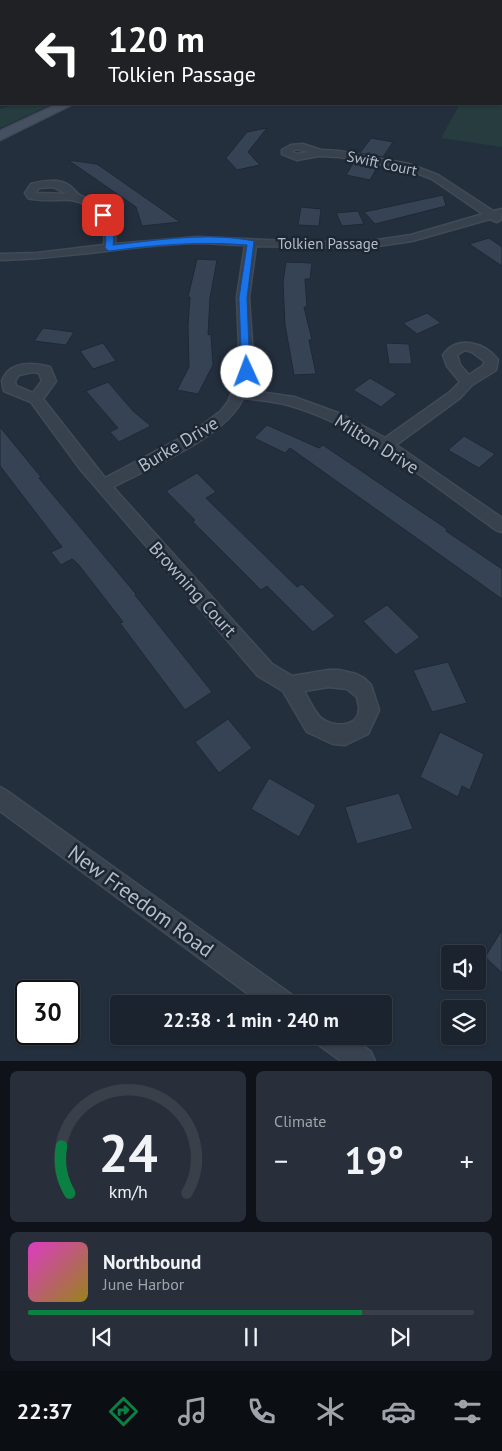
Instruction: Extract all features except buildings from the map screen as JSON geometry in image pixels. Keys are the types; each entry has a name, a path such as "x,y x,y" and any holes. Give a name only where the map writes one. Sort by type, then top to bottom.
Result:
{"street":[{"path":"0,136 65,105"},
{"name":"Swift Court","path":"319,153 366,158 422,171 499,216"},
{"path":"76,198 94,206 107,220 110,240 109,248"},
{"name":"Tolkien Passage","path":"0,256 37,256 179,241 216,240 329,246 379,244 412,238 465,222 499,216"},
{"name":"Burke Drive","path":"104,485 201,434 226,414 240,393 247,372 243,298 251,242"},
{"path":"386,445 455,395 467,382"},
{"name":"Milton Drive","path":"240,393 275,397 320,410 386,445 502,526"},
{"name":"Browning Court","path":"36,399 86,466 158,550 266,670 290,685"},
{"name":"New Freedom Road","path":"0,798 271,995"},
{"path":"340,1045 362,1061"}],"green space":[{"path":"51,105 0,128 0,109 9,106"},
{"path":"459,105 502,105 502,147 441,138"}],"route":[{"path":"103,215 107,220 110,240 109,248 179,241 216,240 251,242 243,298 247,372"}]}
